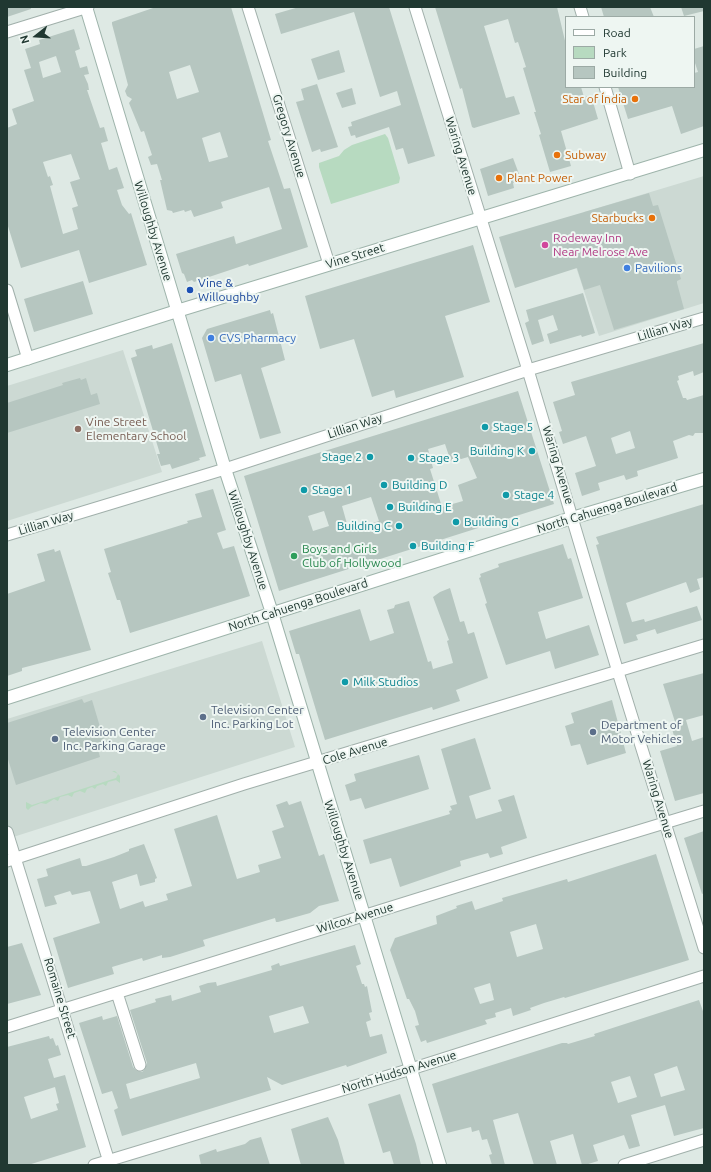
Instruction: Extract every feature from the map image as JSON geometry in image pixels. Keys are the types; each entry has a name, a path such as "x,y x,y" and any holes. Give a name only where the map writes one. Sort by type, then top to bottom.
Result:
{"main road":[{"name":"Willoughby Avenue","path":"87,7 225,469 272,613 440,1165"},
{"name":"Vine Street","path":"7,365 329,264 630,174 704,150"},
{"name":"North Cahuenga Boulevard","path":"7,698 573,517 704,479"}],"street":[{"path":"7,32 87,7"},
{"name":"Gregory Avenue","path":"248,7 329,264"},
{"name":"Waring Avenue","path":"415,7 528,370 618,672 704,948"},
{"path":"605,88 630,174"},
{"path":"7,290 28,359"},
{"name":"Lillian Way","path":"7,535 225,469 528,370 704,318"},
{"name":"Cole Avenue","path":"11,860 244,784 704,645"},
{"name":"Wilcox Avenue","path":"7,1027 704,811"},
{"name":"Romaine Street","path":"7,832 11,860 63,1009 110,1163"},
{"name":"North Hudson Avenue","path":"94,1165 110,1163 704,976"},
{"path":"117,992 140,1065"},
{"path":"624,1165 704,1140"}],"shaded area":[{"name":"Pavilions","path":"704,176 704,303 599,336 574,261 584,212"},
{"name":"Vine Street Elementary School","path":"123,350 162,472 7,521 7,386"},
{"path":"262,641 295,747 7,839 7,719"}],"green space":[{"path":"385,134 388,138 400,178 399,183 331,204 319,163 339,156 344,150 352,145"},
{"path":"118,774 120,776 120,783 116,780 108,782 106,786 103,784 97,786 95,789 92,787 87,789 85,793 80,791 74,793 72,797 68,795 60,797 58,801 54,799 46,804 41,803 31,807 28,810 26,808 26,802 32,805 116,778"}],"building":[{"path":"7,7 31,7 31,9 7,17"},
{"path":"156,7 231,7 271,140 268,141 284,189 290,188 308,247 249,266 248,264 194,282 192,280 187,282 184,274 182,273 176,254 234,236 236,244 282,229 269,187 221,202 223,208 194,217 191,210 173,213 172,211 167,210 160,180 162,180 157,164 151,165 148,157 152,155 144,131 141,132 129,103 132,99 127,96 125,91 128,85 112,22","holes":["190,65 199,92 177,99 169,72","220,132 228,157 209,162 202,138"]},
{"path":"299,7 389,7 435,156 408,164 403,148 396,150 389,127 356,138 355,135 351,136 348,127 352,126 351,122 401,105 397,91 380,97 354,12 281,34 275,14"},
{"path":"435,7 557,7 565,41 565,88 581,88 584,97 591,95 598,119 561,131 571,166 550,172 539,135 541,134 534,112 536,112 523,68 526,67 518,42 515,43 508,19 484,26 506,98 514,96 520,114 474,128 472,127 462,88 460,89"},
{"path":"601,7 650,7 654,16 604,16"},
{"path":"681,7 704,7 704,11 684,16"},
{"path":"74,29 80,49 75,51 80,68 87,66 89,74 84,75 88,84 89,90 87,90 100,128 104,127 108,141 101,143 109,170 117,167 124,188 117,190 122,205 129,214 131,213 147,265 89,283 79,250 21,268 7,223 7,128 17,124 12,109 34,101 24,70 31,68 25,49 40,44 39,40","holes":["56,56 61,72 43,78 39,62","71,154 80,179 70,182 78,206 72,208 78,229 63,234 50,186 53,185 50,176 48,177 43,162"]},
{"path":"704,46 704,126 681,134 672,106 628,119 618,88 695,88 695,73 698,72 695,63 695,49"},
{"path":"339,50 345,72 318,80 311,59"},
{"path":"317,84 338,147 321,152 320,149 312,152 296,102 304,100 301,89"},
{"path":"352,88 356,104 342,108 336,93"},
{"name":"Plant Power","path":"513,158 519,174 515,175 517,182 513,183 514,188 488,196 480,169"},
{"name":"Pavilions","path":"649,193 653,206 658,205 681,279 677,281 677,283 684,309 614,330 600,285 584,290 577,268 515,288 499,237"},
{"path":"473,245 490,302 445,316 464,377 396,398 394,390 372,397 354,339 320,349 305,296"},
{"path":"83,281 93,314 34,332 24,299"},
{"path":"583,293 595,333 582,337 581,335 550,344 547,334 558,330 553,315 538,320 544,341 532,345 525,323 529,321 526,310"},
{"path":"270,310 271,314 273,313 285,360 261,368 281,433 260,439 241,374 215,382 202,338 207,329"},
{"path":"172,343 206,456 199,458 200,460 172,469 170,464 161,466 157,454 160,454 131,358 137,356 135,350 152,345 153,349"},
{"path":"704,343 704,372 694,376 693,371 678,376 679,380 677,381 683,398 686,398 687,400 704,395 704,433 695,433 693,436 689,435 673,441 678,458 637,471 638,476 626,480 624,475 598,483 600,490 582,496 575,473 596,466 586,436 563,444 559,432 562,431 553,402 575,395 571,382","holes":["630,431 635,448 616,454 611,438"]},
{"path":"80,378 81,380 86,378 91,395 97,393 100,404 7,433 7,403"},
{"path":"518,391 554,504 279,591 244,476","holes":["445,444 451,462 468,457 477,478 458,485 463,501 442,507 430,469 433,468 428,449","371,497 379,521 349,531 342,506","324,511 329,526 313,531 308,516"]},
{"path":"213,489 226,530 217,533 223,549 234,546 250,596 130,633 120,600 117,600 108,573 111,572 104,549 188,523 187,521 202,517 195,494"},
{"path":"704,504 704,577 697,579 700,589 690,593 686,582 626,603 632,622 644,619 645,622 697,606 702,620 657,634 655,629 636,635 638,640 624,644 596,545 599,544 596,537"},
{"path":"563,544 568,559 571,558 583,598 538,612 546,639 589,625 599,655 555,669 550,651 506,665 485,604 487,603 479,578 481,577 480,574 499,567 498,564"},
{"path":"54,549 55,552 60,550 91,650 22,668 22,671 7,676 7,594 45,581 37,554"},
{"name":"Milk Studios","path":"450,588 460,622 464,621 468,634 474,632 488,678 456,690 460,701 433,710 432,707 325,740 299,654 296,654 289,631 360,609 370,641 394,633 387,610 394,608 395,605 409,601 428,662 431,661 433,669 453,663 447,641 449,640 433,597"},
{"path":"704,673 704,715 686,720 692,741 704,737 704,793 675,801 660,751 677,746 672,729 676,728 676,725 663,684"},
{"name":"Television Center Inc. Parking Garage","path":"82,699 84,703 92,700 106,747 98,750 100,757 16,785 7,756 7,723"},
{"name":"Department of Motor Vehicles","path":"612,700 626,753 587,765 580,744 571,746 565,726 574,723 571,713"},
{"path":"475,738 491,789 469,796 476,819 502,811 498,800 514,795 527,838 501,847 503,854 490,858 488,853 460,861 461,866 400,887 391,858 370,864 363,840 450,814 449,811 452,810 450,806 457,804 441,749"},
{"path":"419,755 429,789 365,809 361,798 350,801 345,785 356,781 354,774"},
{"path":"287,801 289,805 301,801 319,856 324,854 339,901 319,906 310,913 278,922 276,922 275,918 203,940 205,946 170,957 162,958 162,955 143,961 142,958 112,967 114,974 68,988 53,938 100,923 90,891 72,895 70,891 54,896 57,904 45,907 37,879 48,876 46,869 80,858 82,866 86,866 114,857 129,851 129,849 144,844 157,878 155,879 155,882 140,886 137,874 112,882 120,909 143,901 145,907 168,900 166,894 192,886 174,829 217,815 237,879 260,872 258,865 281,858 272,831 284,827 276,805"},
{"path":"704,831 704,893 702,894 684,838"},
{"path":"656,854 689,960 544,1003 530,1008 531,1010 513,1016 511,1008 495,1013 496,1017 485,1020 487,1024 427,1043 426,1040 421,1042 415,1026 419,1025 415,1011 409,999 407,999 390,950 395,938 437,924 436,916 457,908 456,906 472,901 475,910 503,901 502,898 567,879 568,882","holes":["536,924 543,949 517,957 510,932","490,983 494,1000 480,1004 474,988"]},
{"path":"22,943 41,995 7,1004 7,947"},
{"path":"355,945 361,964 356,966 362,984 364,984 365,987 367,986 372,1012 369,1013 371,1020 366,1022 370,1037 382,1034 387,1053 347,1067 346,1065 282,1085 267,1077 271,1090 122,1136 114,1110 118,1108 112,1091 102,1094 79,1023 102,1016 103,1020 117,1016 133,1067 142,1072 147,1063 130,1010 156,1002 155,999 171,995 172,1001 201,992 199,986 208,983 216,982 217,986 272,970 271,966 279,963 280,966","holes":["303,1006 309,1023 274,1033 269,1016","196,1063 200,1078 130,1099 126,1084"]},
{"path":"699,1000 704,1014 704,1128 674,1136 665,1105 631,1115 640,1146 629,1149 624,1135 593,1145 598,1161 585,1165 582,1165 573,1134 550,1141 557,1165 534,1165 518,1113 493,1120 505,1165 492,1165 489,1155 492,1154 487,1139 482,1140 479,1130 472,1132 471,1127 447,1133 432,1084 562,1043 568,1044 595,1036 594,1034","holes":["677,1066 685,1090 661,1097 654,1074","630,1076 637,1097 618,1103 611,1082"]},
{"path":"49,1036 50,1039 53,1038 56,1046 58,1045 61,1055 48,1059 54,1078 65,1075 86,1147 28,1165 7,1165 7,1047","holes":["55,1087 59,1103 56,1104 58,1110 31,1119 24,1097"]},
{"path":"400,1094 421,1165 394,1165 390,1151 383,1153 368,1104"},
{"path":"328,1117 338,1140 345,1165 301,1165 291,1129"},
{"path":"261,1137 270,1165 201,1165 199,1155 216,1149 217,1152 245,1144 250,1140"}],"place":[{"name":"Star of Índia","path":"635,99"},
{"name":"Subway","path":"557,155"},
{"name":"Plant Power","path":"499,178"},
{"name":"Starbucks","path":"652,218"},
{"name":"Rodeway Inn Near Melrose Ave","path":"545,245"},
{"name":"Pavilions","path":"627,268"},
{"name":"Vine & Willoughby","path":"190,290"},
{"name":"CVS Pharmacy","path":"211,338"},
{"name":"Stage 5","path":"485,427"},
{"name":"Vine Street Elementary School","path":"78,429"},
{"name":"Building K","path":"532,451"},
{"name":"Stage 2","path":"370,457"},
{"name":"Stage 3","path":"411,458"},
{"name":"Building D","path":"384,485"},
{"name":"Stage 1","path":"304,490"},
{"name":"Stage 4","path":"506,495"},
{"name":"Building E","path":"390,507"},
{"name":"Building G","path":"456,522"},
{"name":"Building C","path":"399,526"},
{"name":"Building F","path":"413,546"},
{"name":"Boys and Girls Club of Hollywood","path":"294,556"},
{"name":"Milk Studios","path":"345,682"},
{"name":"Television Center Inc. Parking Lot","path":"203,717"},
{"name":"Department of Motor Vehicles","path":"593,732"},
{"name":"Television Center Inc. Parking Garage","path":"55,739"}]}
